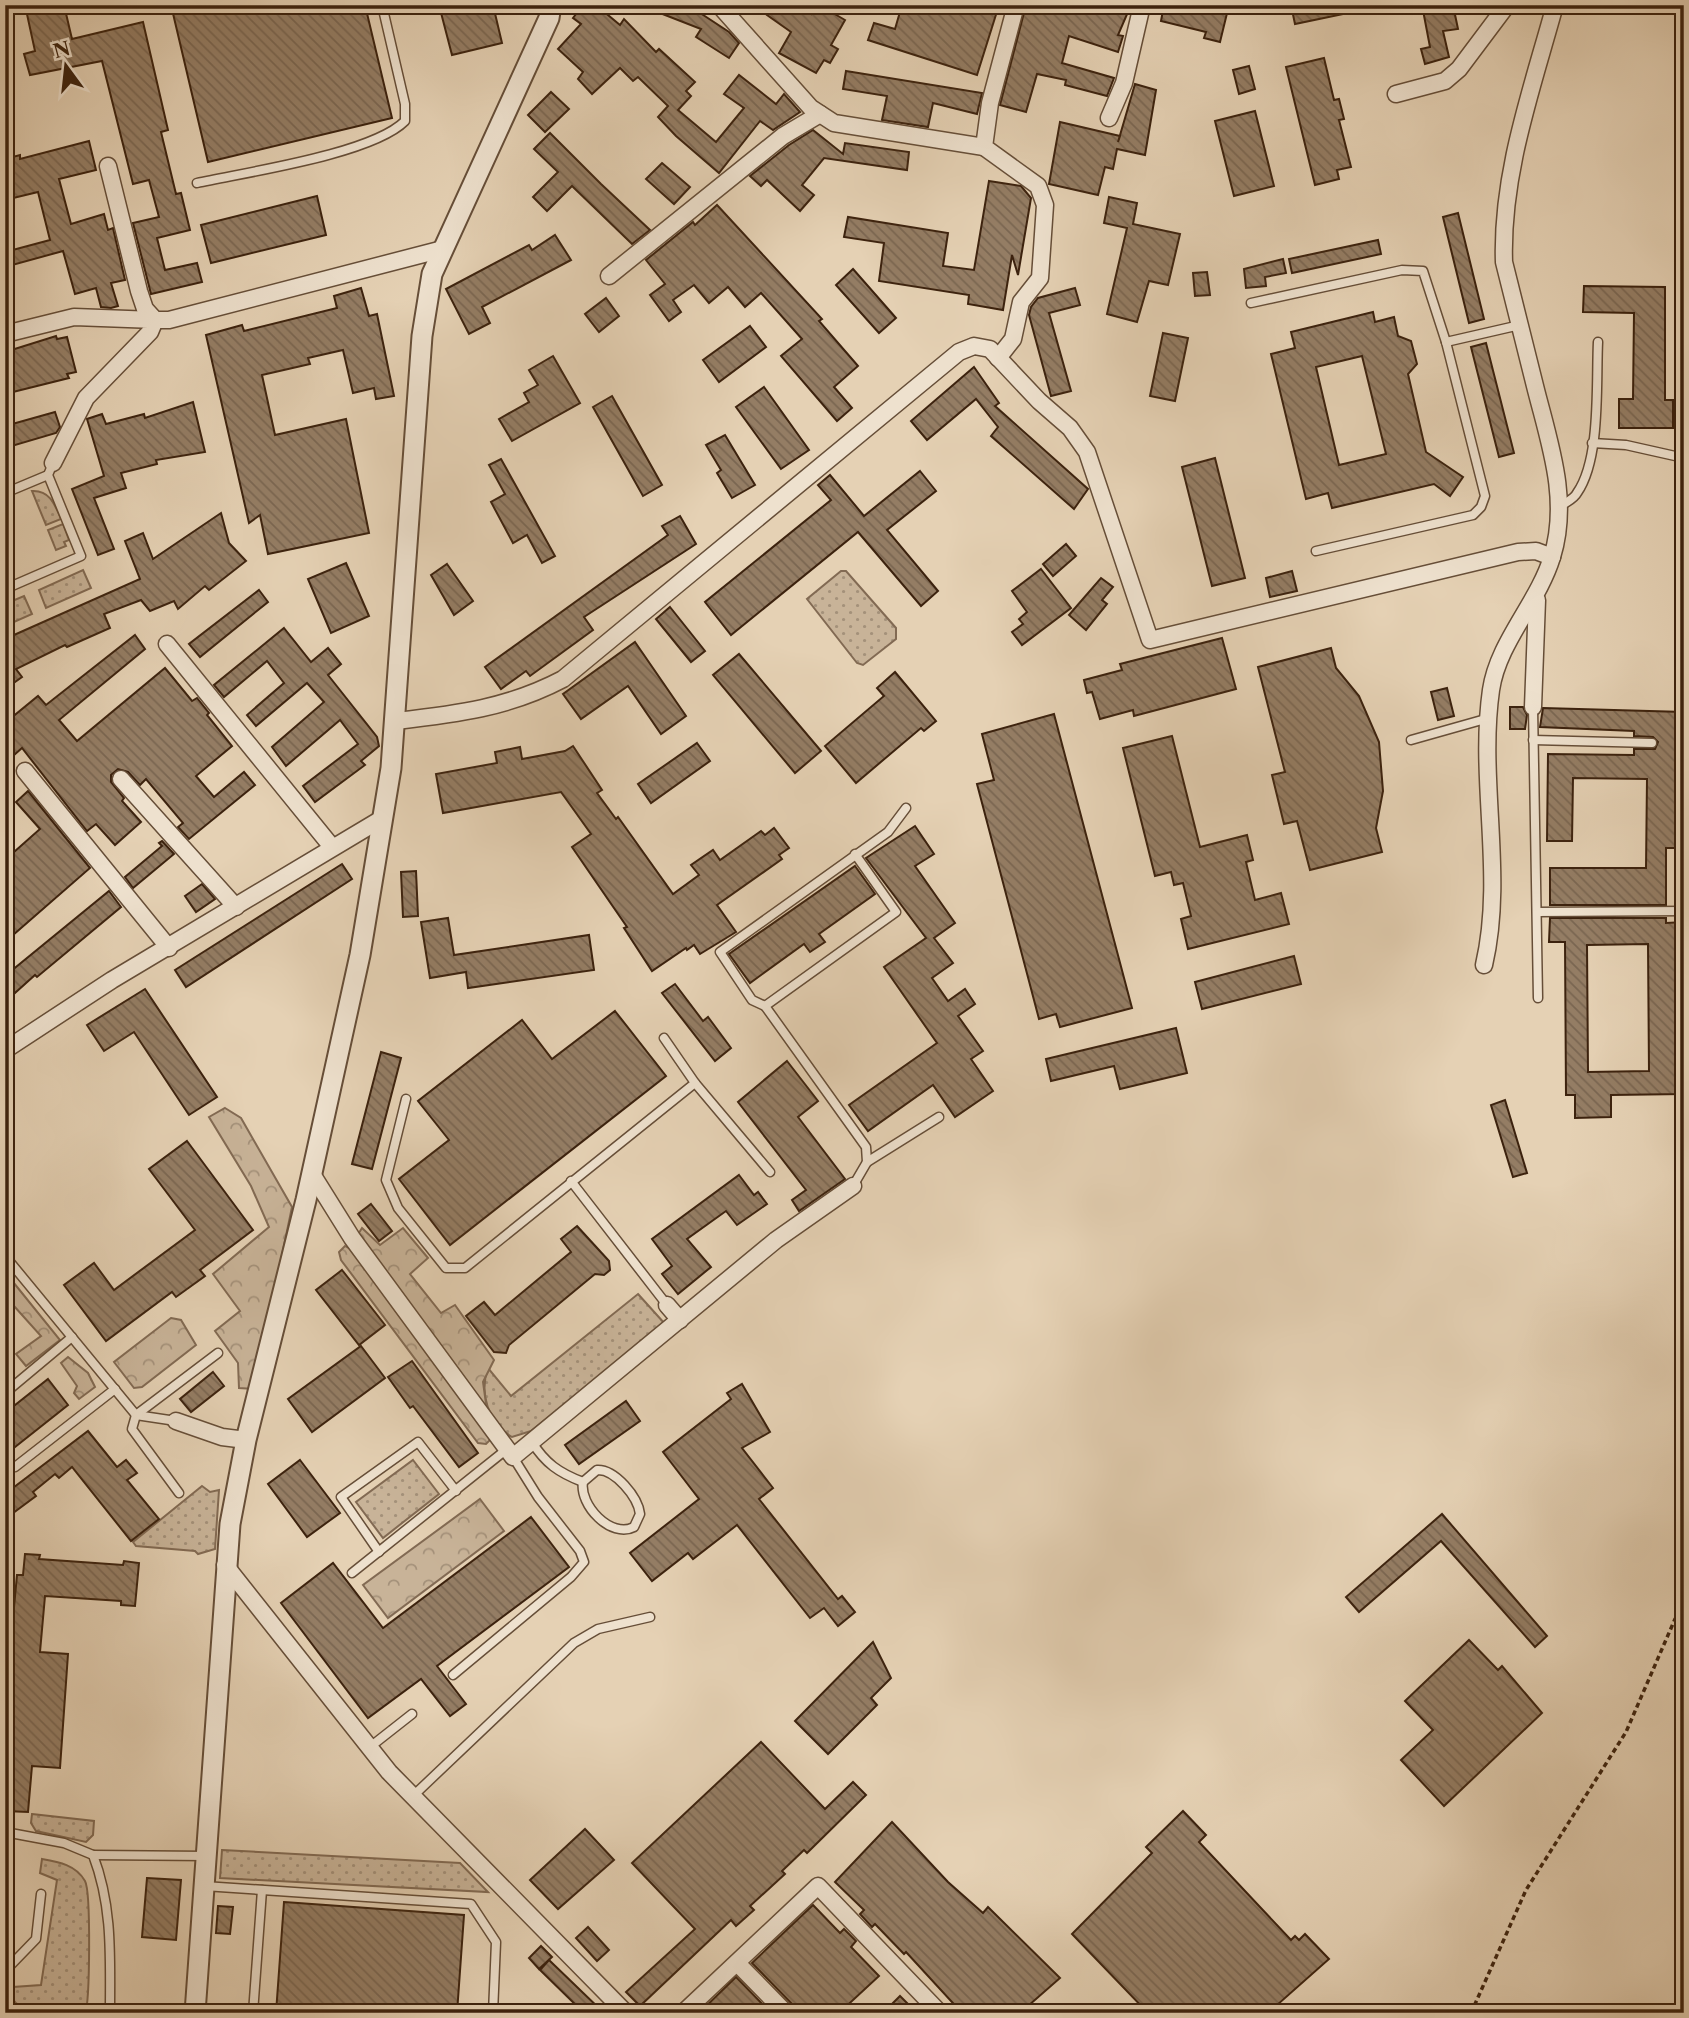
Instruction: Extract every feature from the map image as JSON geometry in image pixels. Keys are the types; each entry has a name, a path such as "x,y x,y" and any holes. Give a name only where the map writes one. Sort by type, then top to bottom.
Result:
{"street":[{"path":"195,2013 230,1524 246,1440 312,1174 360,955 383,818 396,721 422,336 432,274 549,18 551,5"},
{"path":"719,5 811,108 834,123 984,148 1038,186 1045,205 1040,278 1021,302 1013,339 999,358"},
{"path":"984,148 990,103 1016,5"},
{"path":"1110,118 1124,83 1142,5"},
{"path":"1396,94 1446,80 1459,69 1507,5"},
{"path":"1484,965 1491,933 1489,718 1496,666 1537,597 1552,557 1560,506 1555,466 1504,262 1506,205 1522,124 1555,5"},
{"path":"609,276 783,136 820,114"},
{"path":"108,166 139,290 145,309 155,320"},
{"path":"5,334 74,317 169,320 443,249"},
{"path":"51,469 86,398 150,332 155,320"},
{"path":"396,721 477,712 534,694 563,679 959,352 974,346 990,349 1039,401 1070,428 1087,452 1150,640 1518,552 1536,551 1552,557"},
{"path":"1534,708 1537,597"},
{"path":"167,644 332,847"},
{"path":"25,771 169,948"},
{"path":"121,779 236,907"},
{"path":"5,1050 112,980 383,818"},
{"path":"312,1174 352,1238 510,1453 532,1442 776,1240 853,1186"},
{"path":"667,1305 680,1320"},
{"path":"176,1421 222,1437 246,1440"},
{"path":"225,1565 370,1748 621,2011"},
{"path":"683,2013 818,1886 940,2013"},
{"path":"737,1963 786,2013"}],"lane":[{"path":"197,183 365,145 393,133 405,121 405,104 382,5"},
{"path":"1251,303 1402,270 1423,271 1446,342 1485,496 1481,507 1473,515 1316,551"},
{"path":"1446,342 1520,325"},
{"path":"1560,506 1576,495 1583,484 1592,443 1598,342"},
{"path":"1592,443 1626,445 1684,458"},
{"path":"5,493 51,469 81,556 5,589"},
{"path":"1534,708 1538,998"},
{"path":"1411,740 1489,718"},
{"path":"1533,740 1652,743"},
{"path":"853,1186 866,1162 866,1147 765,1006 752,1000 720,952 888,832 906,808"},
{"path":"765,1006 896,912 855,854"},
{"path":"1537,912 1684,911"},
{"path":"664,1038 695,1083 770,1172"},
{"path":"405,1099 386,1180 398,1208 446,1268 465,1268 695,1083"},
{"path":"866,1162 939,1117"},
{"path":"571,1181 667,1305"},
{"path":"5,1256 136,1415 176,1421"},
{"path":"5,1393 72,1337"},
{"path":"179,1493 132,1429 136,1415 218,1353"},
{"path":"15,1467 115,1389"},
{"path":"379,1552 341,1497 418,1442 456,1491"},
{"path":"532,1442 542,1459 560,1473 583,1482"},
{"path":"352,1573 456,1491 510,1453 538,1497 580,1551 584,1562 571,1577 453,1675"},
{"path":"597,1470 615,1476 639,1507 638,1521 634,1527 620,1532 607,1525 583,1495 583,1482 597,1470"},
{"path":"413,1796 574,1643 598,1629 650,1617"},
{"path":"370,1748 412,1714"},
{"path":"5,1832 64,1843 93,1855 206,1857"},
{"path":"93,1855 106,1895 111,1933 110,2013"},
{"path":"205,1886 471,1904 496,1942 493,2013"},
{"path":"253,2013 262,1890"},
{"path":"5,1971 36,1938 41,1894"}],"path":[{"path":"1471,2013 1526,1890 1626,1732 1675,1619 1684,1607"}],"green space":[{"path":"32,491 48,496 61,519 46,525"},
{"path":"63,524 69,540 64,542 66,546 56,550 48,530"},
{"path":"83,570 91,588 46,608 39,590"},
{"path":"841,571 846,571 896,628 896,639 863,665 857,663 807,599"},
{"path":"24,596 32,614 5,626 5,604"},
{"path":"225,1108 241,1118 292,1207 254,1389 239,1388 238,1363 215,1331 240,1311 213,1274 269,1227 251,1186 209,1117"},
{"path":"362,1228 380,1245 403,1228 428,1258 410,1274 441,1313 455,1305 494,1360 483,1382 487,1411 357,1236"},
{"path":"345,1246 354,1251 489,1433 490,1440 486,1444 478,1443 341,1260 339,1252"},
{"path":"5,1272 60,1340 26,1366 16,1354 41,1336 5,1296"},
{"path":"638,1294 665,1324 531,1431 512,1437 497,1424 491,1416 485,1397 488,1368 511,1396"},
{"path":"171,1318 181,1320 196,1345 142,1387 134,1388 114,1362"},
{"path":"68,1357 88,1373 95,1387 79,1399 74,1393 77,1386 61,1363"},
{"path":"413,1460 439,1494 383,1538 356,1502"},
{"path":"202,1486 210,1492 219,1490 215,1549 198,1554 195,1551 136,1546 133,1542"},
{"path":"480,1499 504,1531 388,1618 363,1585"},
{"path":"32,1814 94,1821 93,1835 86,1842 36,1831 31,1823"},
{"path":"222,1850 460,1863 488,1892 220,1878"},
{"path":"42,1859 72,1868 85,1881 89,1947 85,2013 40,2012 17,2004 12,1997 13,1987 41,1985 57,1880 40,1873"}],"building":[{"path":"25,5 64,5 72,39 143,22 168,130 161,132 176,194 181,193 190,230 157,238 165,270 197,263 202,282 151,294 133,223 159,217 149,180 133,184 102,61 30,75 24,54 35,51"},
{"path":"171,5 365,5 392,118 208,162"},
{"path":"439,5 493,5 502,43 452,55"},
{"path":"583,5 596,5 620,25 624,19 656,52 659,49 695,82 686,91 691,96 678,110 716,142 744,108 724,94 739,75 776,104 784,94 800,112 773,130 760,121 719,173 658,117 668,106 638,77 633,81 620,68 592,94 578,79 583,72 558,49 581,24 573,18"},
{"path":"688,5 729,32 739,43 729,58 696,37 701,29 642,6"},
{"path":"774,5 799,5 811,14 815,5 819,5 845,20 831,45 838,49 830,63 824,60 816,73 779,53 791,32 767,15"},
{"path":"902,5 999,5 977,75 868,40 874,23 895,29"},
{"path":"1026,5 1131,5 1118,35 1123,36 1118,52 1069,36 1062,63 1114,78 1107,96 1065,85 1066,80 1037,74 1026,112 1000,105"},
{"path":"1164,5 1229,5 1220,42 1204,38 1206,32 1161,21"},
{"path":"1291,5 1353,5 1353,12 1295,24"},
{"path":"1422,5 1453,5 1458,29 1443,31 1449,57 1425,64 1421,49 1430,47"},
{"path":"1324,58 1334,100 1339,99 1344,119 1339,120 1351,167 1337,170 1339,179 1315,185 1286,67"},
{"path":"1249,66 1255,89 1239,94 1233,70"},
{"path":"846,71 982,93 977,114 933,103 928,127 882,120 887,96 843,89"},
{"path":"1135,84 1156,90 1145,155 1117,149 1113,169 1105,167 1098,195 1049,184 1060,122 1120,136"},
{"path":"551,92 569,109 545,132 528,115"},
{"path":"1255,111 1274,186 1234,196 1215,121"},
{"path":"813,130 843,154 845,143 909,152 907,170 824,158 802,185 814,195 800,211 767,180 761,186 750,176"},
{"path":"550,133 650,230 632,244 572,186 547,211 533,197 558,172 534,149"},
{"path":"89,141 96,170 59,179 71,224 104,214 108,230 113,228 125,280 111,283 118,306 111,308 101,307 96,288 75,294 63,251 5,267 5,252 50,240 38,192 5,200 5,159 20,155 20,159"},
{"path":"662,163 690,187 674,204 646,179"},
{"path":"989,181 1021,186 1031,198 1018,275 1012,255 1003,310 968,304 969,295 879,281 884,243 844,237 848,217 948,233 943,266 974,270"},
{"path":"317,196 326,235 211,263 201,225"},
{"path":"1109,197 1137,203 1133,224 1180,234 1168,285 1149,281 1137,322 1107,314 1127,228 1104,223"},
{"path":"717,205 822,319 819,321 858,366 834,387 852,408 837,421 781,356 802,339 761,293 745,307 728,287 709,303 694,285 673,300 681,312 669,321 650,295 665,284 646,260 693,222 695,225"},
{"path":"1458,213 1484,319 1469,323 1443,217"},
{"path":"555,235 571,260 482,307 490,323 469,334 446,289 529,245 532,250"},
{"path":"1378,240 1381,254 1292,273 1289,259"},
{"path":"1283,259 1286,273 1265,277 1266,286 1246,288 1244,269"},
{"path":"853,269 896,318 879,333 836,285"},
{"path":"1207,272 1210,295 1195,296 1193,273"},
{"path":"1584,286 1665,287 1665,400 1673,400 1673,428 1619,428 1619,399 1633,399 1634,313 1583,312"},
{"path":"361,288 369,316 377,314 394,396 376,399 374,388 353,393 343,350 308,358 310,364 262,375 275,435 346,419 369,533 268,554 260,515 249,523 206,335 242,325 244,331 337,308 334,296"},
{"path":"1075,288 1080,305 1049,313 1071,391 1051,396 1029,315 1038,298"},
{"path":"606,298 619,316 599,332 585,314"},
{"path":"1373,312 1375,322 1394,317 1398,336 1411,341 1417,364 1408,374 1426,452 1463,477 1450,496 1434,484 1332,508 1328,493 1306,499 1271,354 1295,348 1291,332","holes":["1362,356 1386,454 1339,465 1316,367"]},
{"path":"750,326 766,347 719,382 703,360"},
{"path":"1163,333 1188,338 1175,401 1150,396"},
{"path":"56,336 57,339 67,337 76,372 67,374 69,378 5,394 5,352"},
{"path":"1486,343 1514,453 1499,457 1471,347"},
{"path":"553,356 580,403 512,441 499,419 529,402 524,393 538,385 529,370"},
{"path":"974,367 999,403 995,406 1088,489 1074,509 991,436 998,427 976,399 927,440 911,421"},
{"path":"764,387 809,450 781,469 736,407"},
{"path":"612,396 662,485 643,496 593,407"},
{"path":"193,402 205,452 156,460 157,464 121,473 126,488 94,498 114,549 98,555 72,489 104,476 87,419 102,414 106,424 144,414 145,418"},
{"path":"55,412 60,427 56,433 5,448 5,426"},
{"path":"725,435 755,485 732,498 717,473 721,470 706,445"},
{"path":"1215,458 1245,578 1212,586 1182,467"},
{"path":"501,459 555,556 542,563 527,535 513,543 491,502 505,494 489,465"},
{"path":"920,471 936,491 887,530 938,591 921,606 858,532 731,635 705,602 831,500 818,485 830,475 864,516"},
{"path":"221,513 229,543 246,561 209,590 205,586 178,609 174,601 150,611 141,600 104,614 110,628 67,647 65,645 16,669 22,677 5,689 5,639 140,579 125,541 143,533 153,559"},
{"path":"680,516 696,544 584,617 593,630 530,676 526,671 501,689 485,667 668,535 662,526"},
{"path":"1066,544 1076,556 1053,576 1043,564"},
{"path":"346,563 369,616 331,633 308,579"},
{"path":"447,564 473,601 454,615 431,575"},
{"path":"1041,569 1071,608 1022,645 1012,632 1023,624 1019,619 1027,612 1012,591"},
{"path":"1292,571 1297,591 1270,597 1266,578"},
{"path":"1101,578 1113,587 1102,600 1107,604 1086,630 1069,615"},
{"path":"259,590 268,602 200,657 189,644"},
{"path":"670,607 705,651 691,662 656,619"},
{"path":"284,628 311,662 328,648 341,664 328,675 377,737 379,746 361,761 365,765 315,802 303,786 358,744 340,720 286,766 272,747 324,702 307,683 256,726 247,715 284,683 267,661 224,697 214,685"},
{"path":"135,635 145,649 59,720 77,741 165,668 192,701 197,698 232,746 196,776 214,797 244,772 255,785 189,839 178,827 183,823 146,779 140,785 128,772 118,769 111,775 111,782 124,798 122,801 141,822 115,845 96,824 87,831 22,748 5,763 5,723 38,696 46,705"},
{"path":"1222,638 1236,689 1134,716 1133,710 1100,719 1092,692 1087,693 1084,680 1122,670 1120,664"},
{"path":"635,642 686,716 661,734 628,686 581,719 563,694"},
{"path":"1331,648 1336,668 1359,696 1379,742 1383,791 1376,828 1382,852 1310,870 1297,821 1284,824 1272,775 1285,772 1258,667"},
{"path":"739,654 821,751 795,773 713,675"},
{"path":"895,672 936,721 924,731 921,728 856,783 825,746 884,696 877,688"},
{"path":"1447,688 1454,716 1438,720 1431,692"},
{"path":"1510,707 1523,707 1527,715 1525,729 1510,729"},
{"path":"1543,708 1684,712 1684,848 1666,848 1666,905 1550,905 1550,868 1646,868 1647,779 1573,778 1572,841 1547,841 1548,754 1634,755 1634,749 1655,749 1658,742 1653,737 1634,736 1634,731 1540,727"},
{"path":"1054,714 1132,1008 1060,1027 1056,1014 1039,1019 977,784 994,780 982,734"},
{"path":"1172,736 1200,847 1247,835 1253,860 1246,862 1255,900 1281,893 1289,924 1188,949 1181,919 1191,916 1183,883 1174,885 1171,872 1155,876 1123,748"},
{"path":"697,743 710,761 651,803 638,784"},
{"path":"573,746 602,790 597,793 616,819 618,817 673,894 699,875 691,865 713,850 720,860 761,831 765,835 774,828 789,848 779,855 782,859 717,905 736,932 700,954 694,945 687,950 686,948 652,971 624,928 627,927 572,847 591,834 561,792 443,813 436,774 497,763 495,752 520,747 522,759 565,751"},
{"path":"28,791 90,868 5,942 5,860 40,829 16,802"},
{"path":"915,826 934,854 915,866 955,923 934,938 953,963 932,978 948,1001 965,989 975,1004 958,1016 983,1051 971,1059 993,1091 955,1117 933,1085 868,1131 849,1105 937,1043 884,967 926,938 866,858"},
{"path":"162,841 174,854 133,888 125,877 162,846 159,843"},
{"path":"342,864 352,879 186,987 175,970"},
{"path":"855,866 875,894 819,934 825,942 810,952 804,944 750,983 729,954"},
{"path":"416,871 418,916 403,917 401,872"},
{"path":"202,884 215,899 196,912 185,896"},
{"path":"109,891 121,907 5,1002 5,976"},
{"path":"448,918 454,955 589,935 594,970 468,988 466,972 430,978 421,922"},
{"path":"1550,918 1666,918 1666,923 1684,922 1684,1094 1611,1095 1611,1117 1575,1118 1575,1095 1566,1095 1565,942 1549,942","holes":["1648,944 1649,1071 1588,1072 1587,945"]},
{"path":"1294,956 1301,984 1202,1009 1195,982"},
{"path":"675,984 703,1021 708,1017 731,1048 715,1061 662,993"},
{"path":"145,989 217,1097 189,1115 134,1032 104,1051 87,1025"},
{"path":"615,1011 666,1076 450,1245 399,1179 449,1140 418,1101 522,1020 552,1059"},
{"path":"1176,1028 1187,1073 1120,1089 1114,1066 1051,1081 1046,1059"},
{"path":"381,1052 401,1058 372,1169 352,1164"},
{"path":"787,1061 818,1101 798,1117 845,1179 799,1211 792,1200 806,1190 738,1102"},
{"path":"1505,1100 1527,1173 1513,1177 1491,1105"},
{"path":"187,1141 253,1230 200,1270 205,1276 176,1297 172,1292 106,1341 64,1285 94,1263 114,1290 195,1230 149,1169"},
{"path":"739,1175 754,1195 758,1192 767,1204 737,1225 726,1211 687,1239 711,1267 678,1294 662,1274 672,1266 652,1239"},
{"path":"371,1204 392,1231 379,1241 358,1214"},
{"path":"577,1226 609,1261 610,1270 604,1275 595,1274 509,1345 506,1353 494,1352 466,1316 484,1302 495,1315 571,1252 561,1239"},
{"path":"342,1270 385,1325 359,1345 316,1290"},
{"path":"361,1346 385,1378 312,1432 288,1399"},
{"path":"412,1361 478,1453 459,1467 388,1377"},
{"path":"213,1372 224,1386 191,1412 180,1399"},
{"path":"48,1379 68,1405 5,1455 5,1413"},
{"path":"742,1384 770,1432 742,1448 773,1488 759,1499 838,1599 842,1596 855,1612 838,1626 824,1608 810,1618 737,1525 693,1559 688,1553 652,1581 630,1553 699,1499 663,1452 731,1399 727,1393"},
{"path":"626,1401 640,1421 579,1464 565,1445"},
{"path":"88,1431 117,1467 126,1460 137,1473 127,1480 159,1519 131,1541 72,1467 59,1478 55,1474 33,1492 36,1496 5,1519 5,1494"},
{"path":"300,1460 340,1513 307,1537 268,1484"},
{"path":"1442,1514 1547,1636 1535,1647 1441,1541 1359,1612 1346,1597"},
{"path":"531,1517 569,1567 437,1666 466,1704 450,1716 421,1679 368,1718 281,1603 333,1563 383,1628"},
{"path":"25,1554 40,1555 39,1559 123,1565 124,1561 139,1563 135,1606 121,1605 121,1601 45,1596 40,1652 68,1654 60,1768 32,1766 28,1812 5,1811 5,1617 13,1618 17,1575 23,1575"},
{"path":"1469,1640 1498,1670 1502,1666 1542,1713 1444,1806 1401,1760 1433,1730 1405,1701"},
{"path":"873,1642 891,1678 871,1698 877,1705 828,1754 795,1721"},
{"path":"761,1742 825,1809 853,1782 866,1795 807,1853 804,1850 782,1871 785,1874 750,1906 754,1910 736,1926 731,1920 640,2006 626,1992 695,1929 632,1863"},
{"path":"1183,1811 1206,1835 1199,1842 1291,1940 1295,1936 1299,1940 1305,1934 1329,1959 1268,2013 1148,2013 1072,1934 1152,1853 1146,1847"},
{"path":"892,1822 948,1882 983,1913 988,1907 1060,1978 1020,2013 962,2013 906,1952 904,1954 875,1924 872,1927 860,1914 864,1910 835,1882"},
{"path":"585,1829 614,1860 558,1909 530,1880"},
{"path":"147,1878 181,1880 176,1940 142,1937"},
{"path":"284,1902 464,1915 457,2013 276,2013"},
{"path":"813,1905 840,1933 844,1929 856,1941 851,1947 879,1976 839,2013 796,2013 794,2006 752,1963"},
{"path":"218,1906 233,1907 230,1934 216,1933"},
{"path":"588,1927 609,1950 597,1961 576,1938"},
{"path":"541,1946 552,1957 539,1969 529,1958"},
{"path":"549,1960 604,2013 584,2013 540,1970"},
{"path":"736,1977 771,2013 699,2013"},
{"path":"900,1996 917,2013 883,2013"}]}
